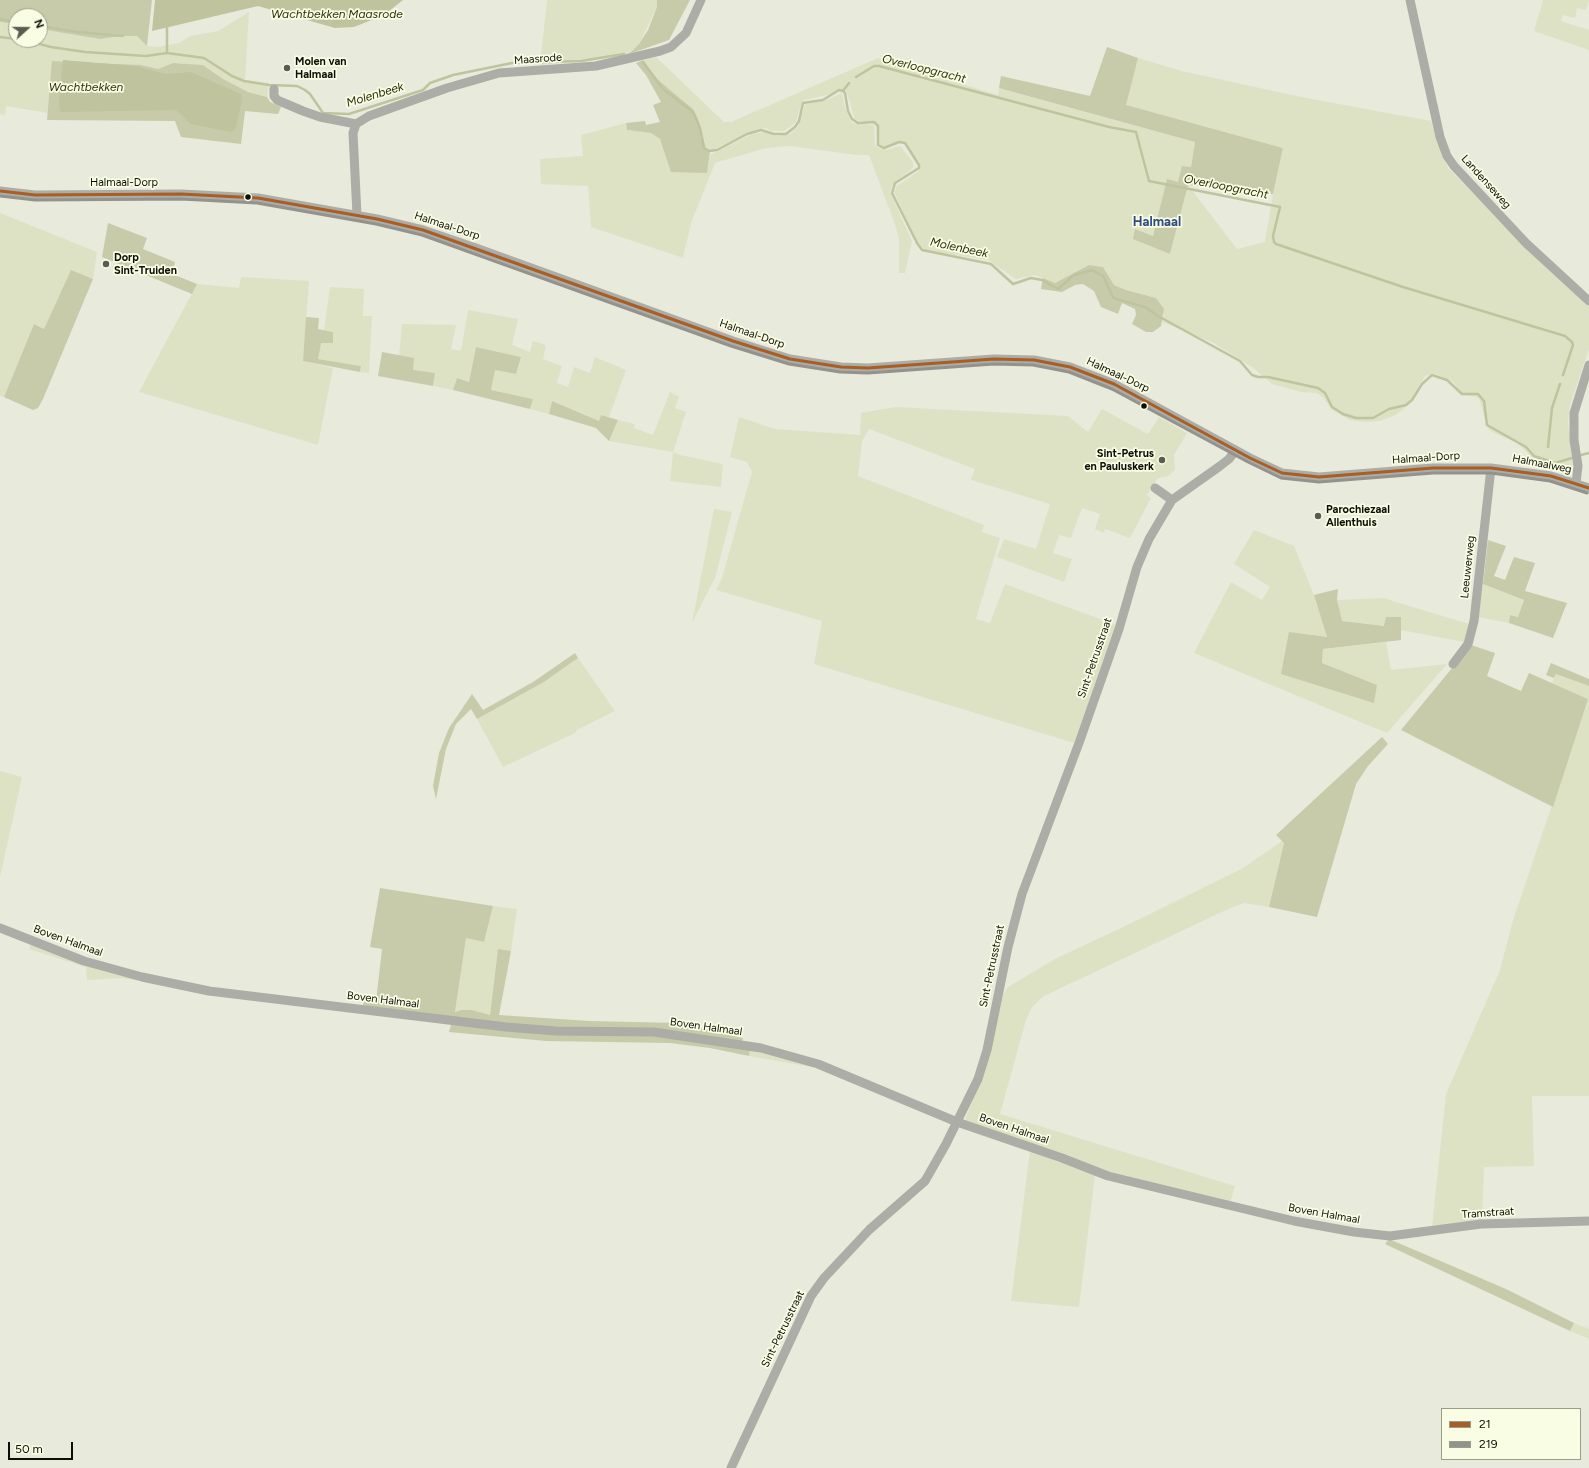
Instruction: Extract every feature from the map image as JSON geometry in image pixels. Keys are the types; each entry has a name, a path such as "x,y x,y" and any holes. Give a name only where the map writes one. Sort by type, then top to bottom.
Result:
{"street":[{"name":"Maasrode","path":"356,124 369,116 392,107 481,77 500,73 596,66 671,47 686,33 701,0"},
{"name":"Landenseweg","path":"1410,0 1440,137 1447,156 1454,166 1526,243 1589,302"},
{"path":"274,88 274,96 277,100 303,112 356,124 353,133 357,215"},
{"name":"Halmaal-Dorp","path":"0,191 42,195 225,195 258,198 357,215 423,230 734,341 790,359 841,367 868,368 994,359 1034,360 1070,367 1114,384 1235,451 1271,469 1305,476 1348,476 1433,468 1491,468"},
{"path":"1576,483 1578,466 1574,440 1574,413 1589,365"},
{"name":"Sint-Petrusstraat","path":"731,1468 811,1296 824,1278 869,1230 925,1181 957,1122 978,1078 987,1050 1008,947 1022,894 1079,743 1119,629 1137,567 1149,539 1172,500 1224,463 1235,451"},
{"name":"Halmaalweg","path":"1491,468 1552,476 1589,488"},
{"name":"Leeuwerweg","path":"1453,664 1468,644 1474,621 1491,468"},
{"path":"1155,488 1172,500"},
{"name":"Boven Halmaal","path":"0,928 84,961 135,975 209,991 506,1027 556,1031 654,1032 761,1048 799,1058 847,1075 957,1122 1062,1158 1108,1176 1294,1221 1354,1232 1390,1236"},
{"name":"Tramstraat","path":"1390,1236 1481,1224 1589,1221"}],"shaded area":[{"path":"0,0 152,0 147,46 137,36 122,36 100,39 48,30 48,8 8,8 8,23 0,22"},
{"path":"547,0 657,0 657,7 639,44 629,54 587,61 540,65"},
{"path":"657,0 690,0 669,40 629,54 639,44 648,30 657,7"},
{"path":"1543,0 1589,0 1586,10 1577,8 1575,18 1563,15 1561,21 1589,30 1589,50 1534,31"},
{"path":"249,12 245,80 269,83 267,97 248,92 223,79 203,65 173,63 158,69 141,65 53,61 48,113 6,106 5,115 0,114 0,22 8,23 8,48 48,48 48,30 100,39 122,36 137,36 147,46 158,47 179,43 190,36 218,31"},
{"path":"1107,47 1138,58 1126,105 1283,148 1273,194 1188,185 1170,254 1133,239 1135,229 1153,236 1167,179 1178,182 1182,166 1191,167 1195,142 999,88 1001,76 1090,96"},
{"path":"656,57 724,122 731,122 878,58 998,95 999,88 1195,142 1191,167 1178,182 1167,180 1153,236 1135,229 1170,254 1188,185 1237,249 1265,242 1283,148 1125,105 1138,58 1182,71 1301,97 1431,121 1441,153 1448,168 1589,307 1589,349 1570,405 1568,422 1573,468 1565,474 1550,469 1550,465 1534,459 1517,443 1492,432 1487,427 1480,401 1477,397 1463,395 1453,382 1434,373 1425,376 1408,405 1396,415 1380,421 1366,422 1349,420 1331,409 1324,398 1317,393 1301,392 1272,384 1252,367 1212,342 1162,322 1164,315 1156,298 1126,290 1114,285 1103,267 1089,265 1055,283 1035,275 1016,279 988,260 922,250 917,243 894,192 897,186 919,171 920,163 903,142 898,142 884,147 879,146 877,123 855,120 846,90 837,90 831,94 805,100 802,102 796,122 784,131 771,131 765,128 756,130 710,151 706,149 685,102 657,79 643,60"},
{"path":"643,60 657,79 693,109 698,119 706,149 710,151 707,173 671,172 660,139 651,133 627,130 626,123 645,121 646,125 660,122 653,105 661,102 646,75 636,63"},
{"name":"Wachtbekken","path":"52,61 141,65 158,69 173,63 203,65 223,79 248,92 267,97 270,102 281,107 278,114 245,111 241,144 181,137 175,121 47,120"},
{"path":"842,93 845,108 852,123 874,125 875,145 877,147 887,150 900,146 913,162 913,168 893,183 890,192 912,241 905,273 899,273 899,240 895,224 869,155 857,155 790,146 766,148 715,163 691,223 683,258 591,227 588,186 541,184 540,159 583,156 581,135 626,123 627,130 651,133 660,139 665,150 706,173 710,155 752,134 765,132 776,136 790,134 798,127 805,104 827,100"},
{"path":"0,213 97,252 93,279 71,271 44,329 34,324 4,397 0,396"},
{"path":"108,223 147,238 143,249 175,262 172,274 197,284 192,294 102,257"},
{"path":"1089,265 1103,267 1114,285 1126,290 1156,298 1164,309 1161,326 1153,332 1146,332 1132,324 1136,315 1135,309 1122,303 1118,314 1101,307 1094,291 1083,284 1075,285 1062,292 1041,289 1043,278 1055,283"},
{"path":"71,270 93,279 43,399 38,408 33,410 4,397 34,324 44,329"},
{"path":"241,277 309,281 303,361 333,368 318,445 139,392 197,284 239,288"},
{"path":"330,287 364,289 363,316 372,316 369,373 360,372 361,366 317,359 321,343 333,343 333,332 324,330"},
{"path":"468,310 518,319 512,345 530,352 533,341 546,345 543,359 562,366 557,383 568,387 574,367 590,373 595,357 626,370 609,417 601,415 599,421 552,401 549,414 530,409 533,399 491,390 495,370 516,374 521,357 476,347 469,382 457,378 453,390 433,386 435,373 412,371 399,356 402,324 456,325 451,349 461,351"},
{"path":"306,317 319,318 318,329 333,332 333,343 321,343 318,359 361,366 360,372 303,361"},
{"path":"476,347 521,357 516,374 495,370 491,390 533,399 530,409 453,390 457,378 469,382"},
{"path":"382,352 414,358 413,370 435,373 433,386 378,376"},
{"path":"670,392 679,397 675,408 686,412 673,452 609,441 618,420 635,424 634,428 653,435"},
{"path":"552,401 599,421 601,415 618,420 609,441 596,428 549,414"},
{"path":"895,407 1068,416 1088,432 1102,409 1148,434 1159,417 1187,433 1174,455 1175,470 1168,476 1158,478 1147,495 1151,498 1130,538 1105,529 1104,533 1095,529 1100,514 1082,508 1071,538 1059,535 1053,553 1072,559 1064,582 997,557 1004,539 1036,549 1050,504 971,480 975,469 869,429 862,441 858,476 984,525 982,532 1000,538 976,619 990,623 1005,584 1116,625 1074,743 814,664 822,621 716,590 721,581 752,472 747,462 730,457 739,417 775,429 860,435 861,413"},
{"path":"673,452 680,455 723,464 721,487 670,481"},
{"path":"714,509 732,512 715,578 692,623"},
{"path":"1254,530 1294,546 1314,595 1327,637 1282,674 1377,685 1322,663 1323,649 1386,642 1391,670 1447,664 1387,733 1194,653 1231,582 1262,600 1270,587 1234,564"},
{"path":"1488,540 1506,546 1494,576 1505,580 1514,557 1535,563 1525,591 1567,603 1553,638 1509,623 1510,615 1518,617 1524,600 1483,584"},
{"path":"1483,584 1524,600 1518,617 1510,615 1509,623 1478,617"},
{"path":"1338,589 1337,600 1342,621 1384,626 1386,617 1401,617 1401,640 1323,649 1322,663 1377,685 1374,703 1281,674 1289,632 1327,637 1314,595"},
{"path":"1383,598 1469,624 1464,642 1401,630 1401,617 1384,626 1341,621 1337,600"},
{"path":"1471,645 1495,653 1487,676 1521,691 1529,673 1588,699 1553,807 1401,730"},
{"path":"575,653 578,658 544,682 477,719 471,709 456,724 446,749 436,799 433,786 439,753 449,728 472,694 483,710 533,682"},
{"path":"578,658 615,711 577,730 575,733 503,767 477,719 544,682"},
{"path":"1551,663 1589,679 1589,686 1556,674 1554,678 1546,675"},
{"path":"1556,674 1589,686 1589,1096 1532,1096 1534,1166 1484,1167 1482,1221 1432,1227 1446,1094 1500,970 1513,920 1588,699 1552,683"},
{"path":"1382,737 1388,744 1368,766 1356,784 1317,917 1269,907 1284,843 1276,835"},
{"path":"0,771 22,777 0,877"},
{"path":"1282,841 1284,843 1269,907 1244,903 1226,910 1044,996 1032,1007 1026,1020 1000,1114 1235,1186 1230,1203 1114,1175 966,1121 966,1117 990,1054 1002,996 1008,987 1055,959 1243,868"},
{"path":"380,888 493,906 484,942 466,938 455,1012 461,1010 472,1010 490,1015 498,949 511,951 499,1015 589,1021 679,1023 743,1038 742,1042 653,1036 750,1048 749,1056 710,1048 670,1043 546,1041 449,1032 453,1018 363,1006 364,1000 376,1001 382,949 370,947"},
{"path":"493,906 517,909 511,951 498,950 490,1015 472,1010 461,1010 455,1012 466,938 484,942"},
{"path":"31,943 177,987 122,978 87,980 86,967 29,949"},
{"path":"750,1048 823,1069 749,1056"},
{"path":"1030,1151 1095,1175 1079,1307 1011,1301"},
{"path":"1389,1239 1506,1289 1574,1323 1570,1331 1385,1244"},
{"path":"1574,1323 1589,1329 1589,1339 1570,1331"}],"water":[{"name":"Wachtbekken Maasrode","path":"155,0 403,0 384,15 354,27 335,28 258,6 152,31"},
{"name":"Wachtbekken","path":"63,60 135,66 166,74 191,72 241,94 242,101 235,130 231,132 191,124 176,110 60,112 59,102"}],"waterway":[{"path":"0,19 8,20"},
{"path":"167,26 167,53"},
{"path":"48,27 77,32 123,36"},
{"name":"Molenbeek","path":"0,37 8,38"},
{"name":"Molenbeek","path":"48,46 85,52 146,56 167,53 204,58 232,76 244,81 269,85 297,86 310,94 323,113 349,114 423,90 430,83 453,75 512,63 581,61 624,54"},
{"name":"Molenbeek","path":"643,62 663,89 693,112 700,128 704,148 709,151 717,150 747,134 761,130 774,134 786,134 795,127 799,121 803,103 823,100 839,90 843,91 845,93 848,111 852,119 858,123 874,122 878,126 878,145 884,148 899,142 905,143 919,165 919,168 895,183 892,193 922,250 991,264 1013,284 1031,278 1042,280 1058,289 1074,275 1092,270 1103,276 1113,297 1116,299 1145,307 1158,316 1240,361 1252,375 1318,388 1325,393 1332,407 1343,414 1356,418 1373,418 1389,409 1406,405 1412,400 1422,384 1432,375 1447,380 1462,394 1478,394 1484,401 1487,425 1526,447 1534,456 1555,463 1572,458"},
{"name":"Overloopgracht","path":"856,77 874,66 879,66 1109,127 1136,132 1149,181 1280,207 1273,236 1276,244 1403,287 1565,336 1572,342 1573,345 1563,375"},
{"name":"Overloopgracht","path":"843,91 849,83"},
{"name":"Overloopgracht","path":"1548,447 1552,408 1560,384"},
{"name":"Molenbeek","path":"1581,455 1589,453"}],"transit line":[{"name":"21","path":"0,191 35,195 181,194 258,198 377,219 423,230 733,341 790,359 841,367 868,368 994,359 1034,360 1070,367 1114,384 1250,458 1282,473 1319,477 1433,468 1491,468 1551,476 1589,488"},
{"name":"219","path":"0,196 35,200 181,199 257,203 376,224 422,235 731,346 789,364 840,372 868,373 994,364 1033,365 1069,372 1112,389 1248,462 1281,478 1319,482 1433,473 1491,473 1550,481 1587,493"}],"place":[{"name":"Molen van Halmaal","path":"287,68"},
{"name":"Dorp Sint-Truiden","path":"106,264"},
{"name":"Sint-Petrus en Pauluskerk","path":"1162,460"},
{"name":"Parochiezaal Allenthuis","path":"1318,516"}],"district":[{"name":"Halmaal","path":"1157,222"}]}
